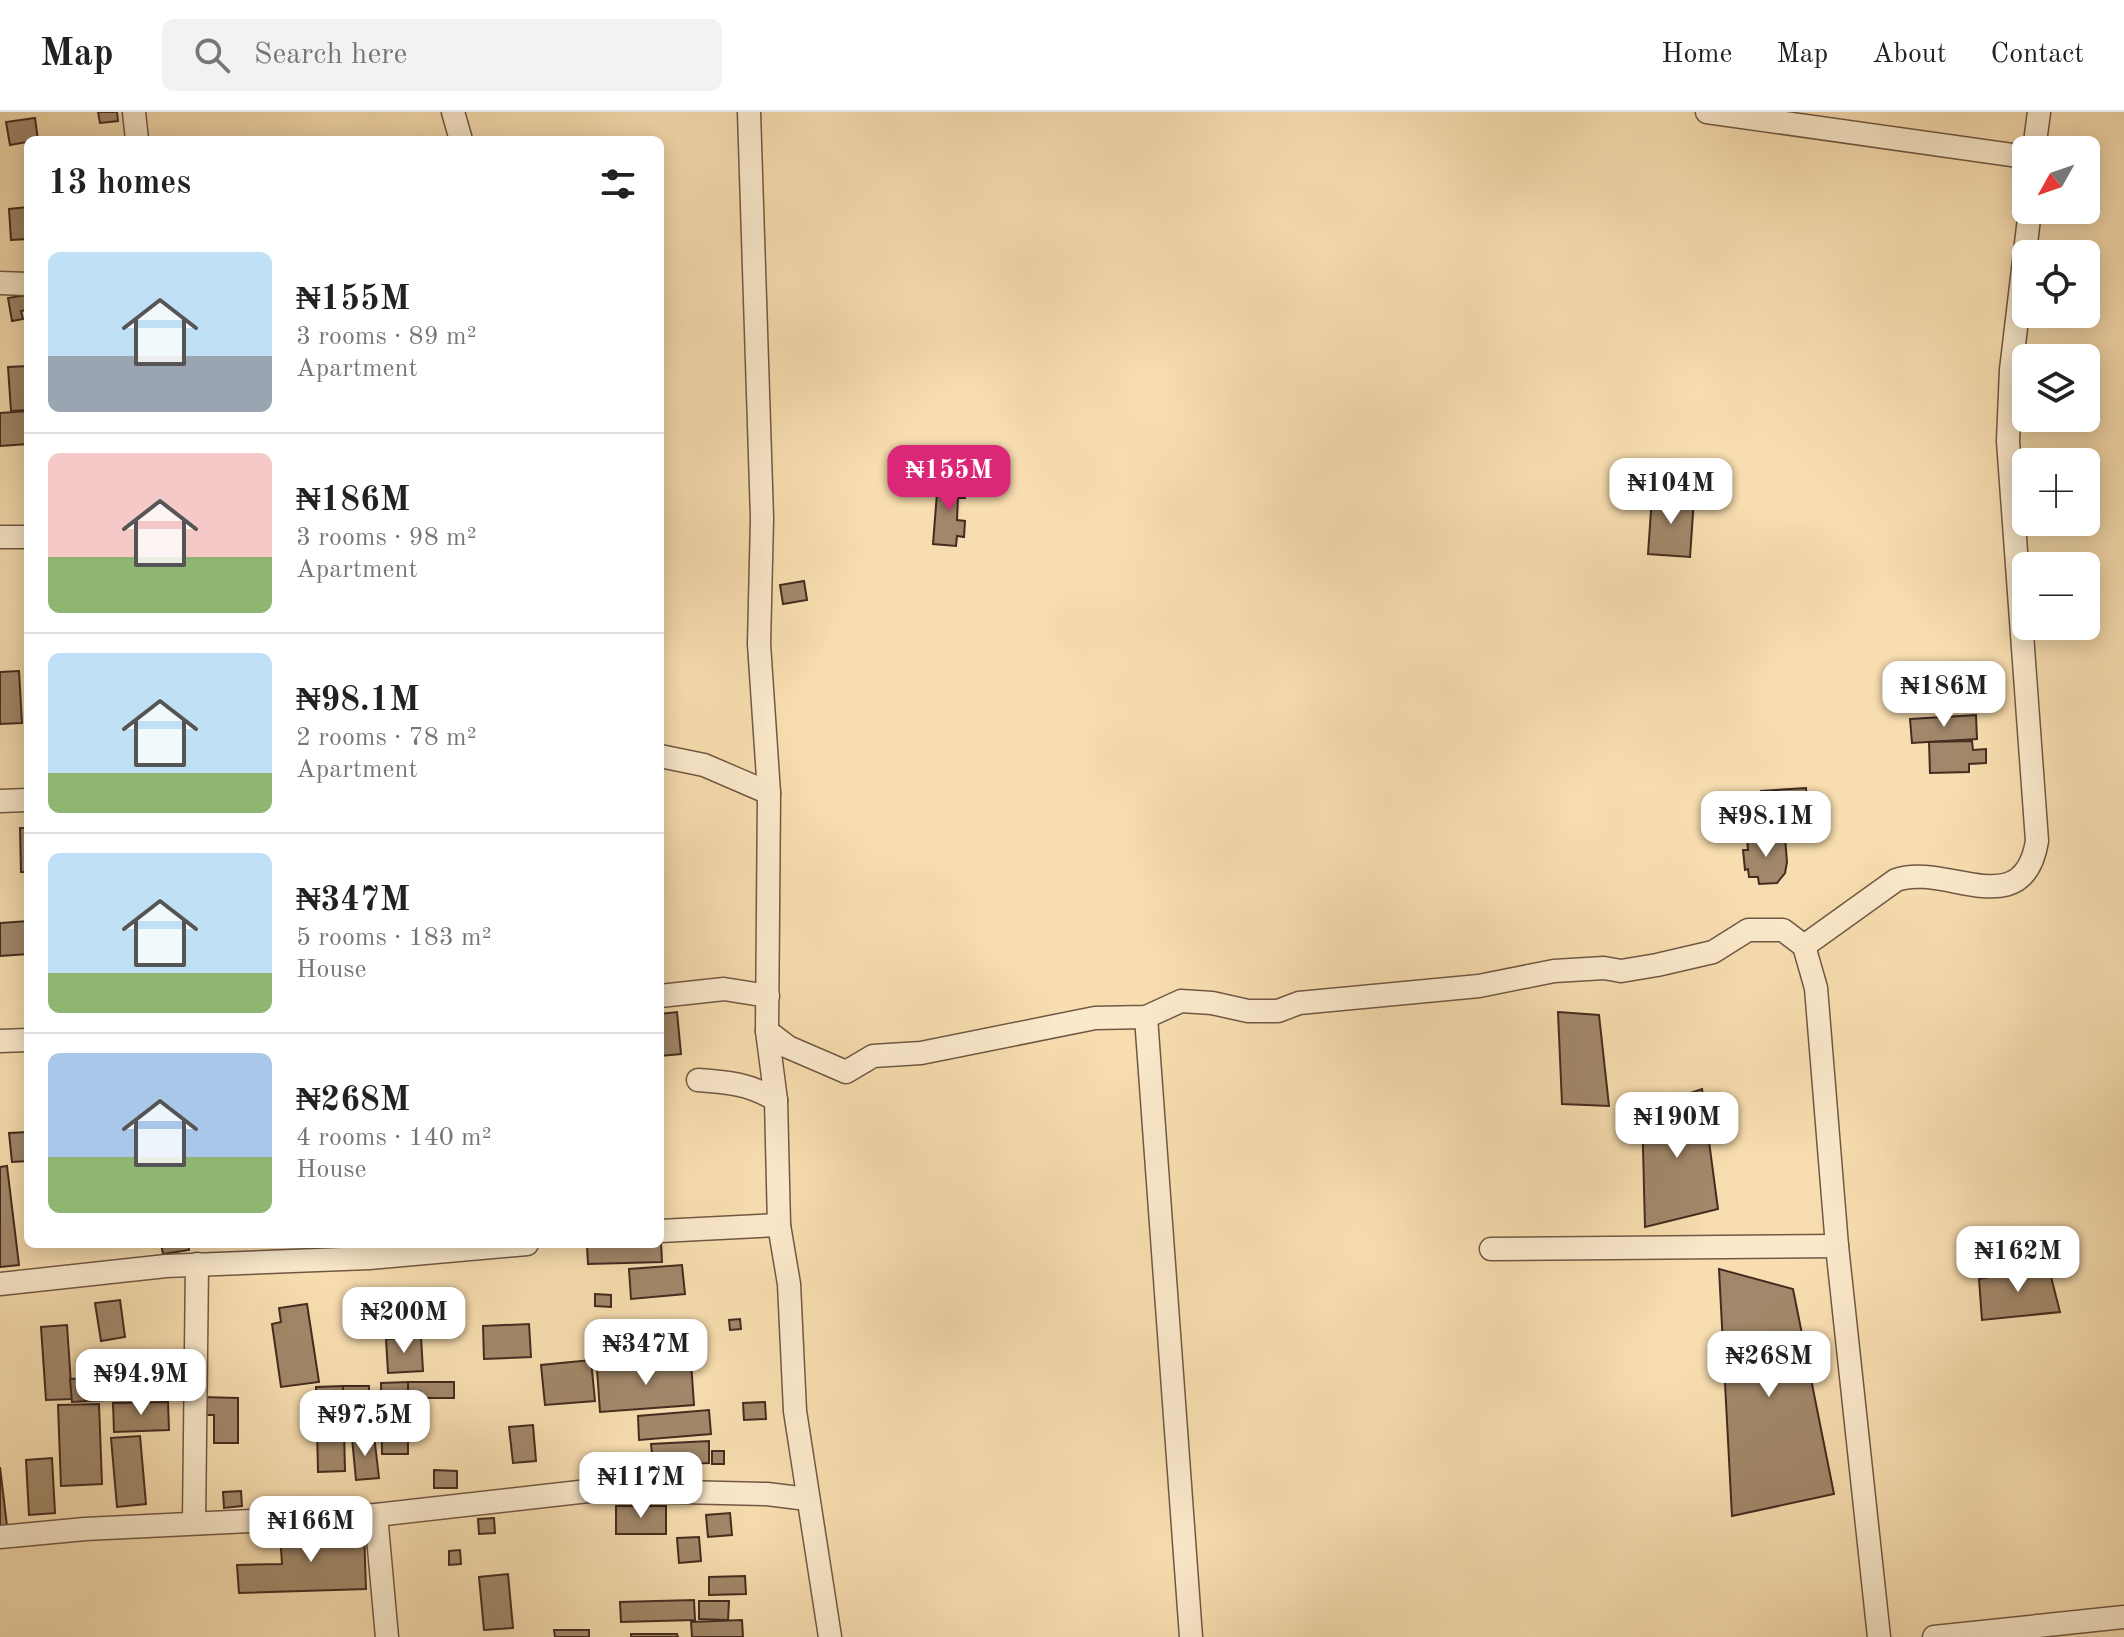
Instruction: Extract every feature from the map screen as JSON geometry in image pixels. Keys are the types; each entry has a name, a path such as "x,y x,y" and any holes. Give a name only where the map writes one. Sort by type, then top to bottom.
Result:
{"street":[{"path":"134,112 137,136"},
{"path":"453,112 460,136"},
{"path":"749,112 762,518 759,644 769,793 767,1031 776,1100 779,1225 789,1284 795,1411 830,1637"},
{"path":"1707,112 1774,116 2012,155"},
{"path":"2036,136 2039,112"},
{"path":"1804,946 1896,880 1907,877 1935,878 1997,888 2012,883 2035,856 2037,841 2008,441 2011,370 2028,224"},
{"path":"0,283 24,284"},
{"path":"0,537 24,537"},
{"path":"664,757 704,765 769,793"},
{"path":"0,801 24,800"},
{"path":"767,1031 788,1047 846,1072 873,1056 921,1053 1095,1018 1146,1017 1181,1001 1212,1003 1248,1011 1278,1011 1299,1003 1479,986 1554,971 1604,968 1621,971 1713,952 1748,930 1783,930 1804,946 1816,988 1837,1246 1879,1637"},
{"path":"664,996 724,989 768,996"},
{"path":"1146,1017 1191,1637"},
{"path":"0,1041 24,1040"},
{"path":"698,1080 736,1082 758,1089 776,1100"},
{"path":"664,1231 779,1225"},
{"path":"1491,1249 1837,1246"},
{"path":"0,1284 197,1264 369,1258 482,1248"},
{"path":"194,1523 197,1264"},
{"path":"0,1537 194,1523 376,1515 597,1490 767,1494 807,1499"},
{"path":"376,1515 387,1637"},
{"path":"1934,1637 2124,1617"}],"building":[{"path":"98,112 117,112 118,121 100,123"},
{"path":"35,118 37,136 24,136 24,142 10,145 6,122"},
{"path":"24,207 24,239 11,240 9,209"},
{"path":"24,295 23,319 12,321 8,298"},
{"path":"24,366 24,410 11,411 8,367"},
{"path":"24,411 24,444 0,446 0,413"},
{"path":"938,480 966,482 965,498 958,498 957,520 965,521 964,537 957,536 956,546 933,544"},
{"path":"1652,496 1694,499 1690,557 1648,554"},
{"path":"804,581 807,600 783,604 780,585"},
{"path":"19,671 22,723 0,724 0,672"},
{"path":"1976,715 1977,739 1912,743 1910,719"},
{"path":"1972,741 1973,750 1986,749 1986,763 1969,764 1969,772 1930,773 1929,742"},
{"path":"1806,788 1808,822 1763,825 1761,791"},
{"path":"20,828 24,828 24,872 21,872"},
{"path":"1785,837 1787,862 1785,873 1777,883 1759,884 1758,877 1749,877 1743,850 1748,850 1747,839"},
{"path":"24,921 24,954 0,956 0,923"},
{"path":"677,1012 681,1054 664,1056 664,1014"},
{"path":"1558,1012 1599,1015 1609,1106 1562,1104"},
{"path":"1702,1089 1718,1209 1645,1227 1642,1109"},
{"path":"24,1132 24,1161 12,1162 9,1133"},
{"path":"7,1166 19,1265 0,1267 0,1167"},
{"path":"162,1248 189,1248 189,1250 163,1254"},
{"path":"587,1248 661,1248 662,1262 588,1264"},
{"path":"682,1265 685,1294 631,1299 629,1269"},
{"path":"2048,1265 2060,1312 1982,1320 1979,1279"},
{"path":"1719,1269 1793,1289 1834,1494 1732,1516"},
{"path":"595,1294 611,1295 611,1307 595,1306"},
{"path":"120,1300 125,1337 101,1341 95,1303"},
{"path":"307,1304 319,1382 281,1387 272,1324 281,1322 279,1308"},
{"path":"740,1319 741,1329 730,1330 729,1320"},
{"path":"529,1324 531,1357 484,1359 483,1326"},
{"path":"67,1325 72,1399 46,1400 41,1327"},
{"path":"421,1337 423,1371 388,1373 386,1339"},
{"path":"591,1360 595,1401 545,1405 541,1365"},
{"path":"691,1362 694,1405 600,1412 597,1369"},
{"path":"105,1377 106,1400 72,1402 70,1379"},
{"path":"408,1382 454,1382 454,1398 408,1398"},
{"path":"408,1382 408,1454 382,1454 381,1383"},
{"path":"343,1386 369,1386 370,1425 344,1426"},
{"path":"343,1386 345,1471 318,1472 316,1387"},
{"path":"201,1397 238,1398 238,1443 214,1443 214,1415 201,1415"},
{"path":"168,1402 169,1430 114,1432 113,1403"},
{"path":"765,1402 766,1419 744,1420 743,1403"},
{"path":"99,1404 102,1484 61,1486 58,1405"},
{"path":"709,1410 711,1434 639,1440 638,1416"},
{"path":"533,1425 536,1461 513,1463 509,1427"},
{"path":"374,1435 379,1478 356,1480 352,1438"},
{"path":"140,1436 146,1504 117,1507 111,1438"},
{"path":"709,1441 709,1463 653,1465 651,1444"},
{"path":"712,1451 724,1451 724,1464 712,1464"},
{"path":"646,1457 647,1471 632,1472 631,1458"},
{"path":"52,1458 55,1513 29,1515 26,1460"},
{"path":"0,1467 7,1526 0,1527"},
{"path":"434,1470 457,1471 457,1488 434,1488"},
{"path":"241,1491 242,1506 224,1508 223,1492"},
{"path":"616,1506 666,1506 666,1534 616,1534"},
{"path":"730,1513 732,1535 708,1537 706,1515"},
{"path":"494,1518 495,1533 479,1534 478,1519"},
{"path":"364,1530 366,1589 239,1593 237,1565 282,1564 280,1533"},
{"path":"699,1537 701,1561 679,1563 677,1538"},
{"path":"460,1550 461,1564 449,1565 449,1551"},
{"path":"508,1574 513,1628 484,1630 479,1577"},
{"path":"745,1576 746,1594 709,1595 709,1577"},
{"path":"694,1600 695,1620 621,1622 620,1602"},
{"path":"699,1601 729,1601 728,1620 699,1619"},
{"path":"742,1620 743,1637 692,1637 691,1622"},
{"path":"554,1630 589,1630 589,1637 555,1637"},
{"path":"631,1634 677,1634 678,1637 631,1637"}]}
